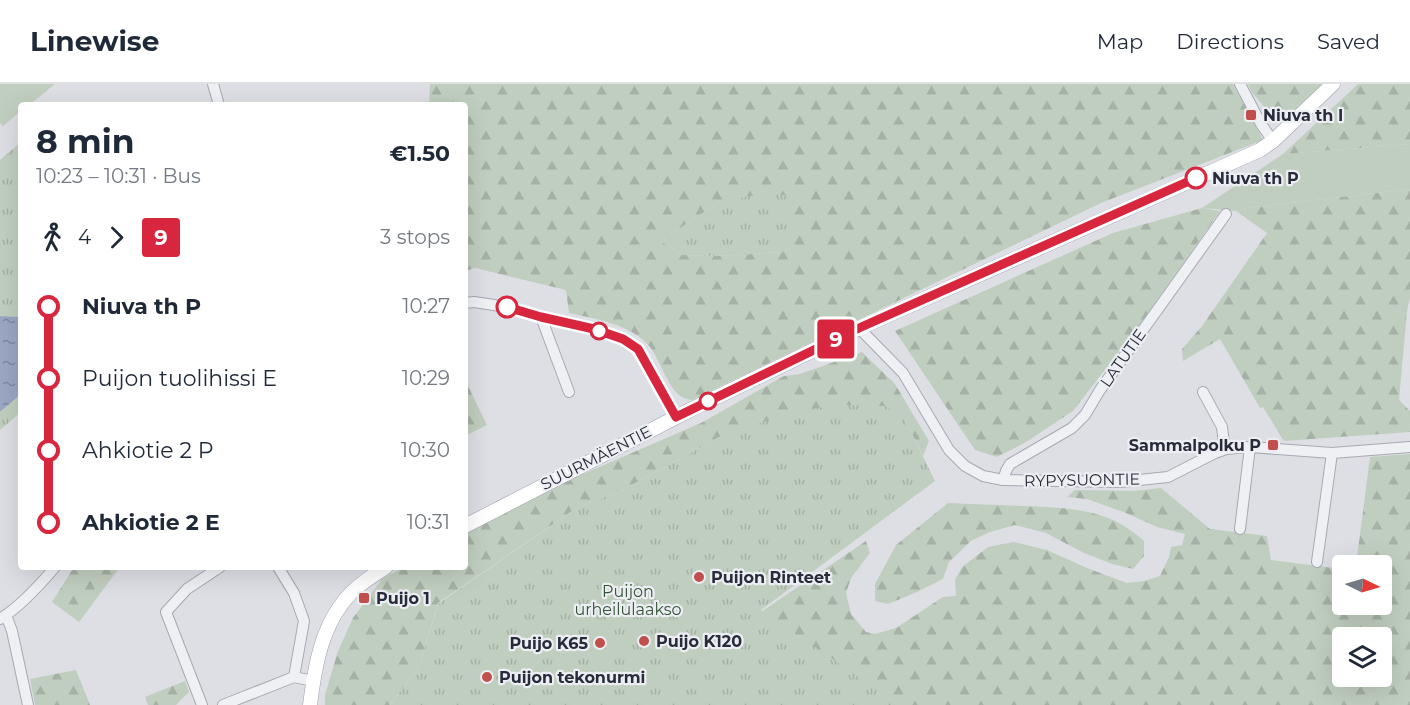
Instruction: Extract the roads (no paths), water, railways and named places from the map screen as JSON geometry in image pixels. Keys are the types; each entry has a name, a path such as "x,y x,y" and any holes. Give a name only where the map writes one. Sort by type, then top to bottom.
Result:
{"main road":[{"name":"SUURMÄENTIE","path":"468,523 676,417 859,328 1260,150 1273,141 1333,84"},
{"path":"310,705 323,638 332,619 350,594 381,570"}],"street":[{"path":"213,84 218,102"},
{"path":"1240,84 1261,124 1273,141"},
{"name":"LATUTIE","path":"1003,480 1010,464 1072,428 1085,415 1100,390 1226,214"},
{"path":"468,303 507,307 623,339 638,349 676,417"},
{"path":"541,317 569,392"},
{"name":"RYPYSUONTIE","path":"859,328 903,373 957,460 983,476 1003,480 1120,482 1167,477 1226,449 1250,447 1332,453 1410,447"},
{"path":"1203,392 1222,427 1226,449"},
{"path":"1240,529 1250,447"},
{"path":"1317,562 1332,453"},
{"path":"28,705 12,632 3,617 39,586 52,570"},
{"path":"202,705 166,612 187,589 216,570"},
{"path":"280,570 294,593 304,621 294,677"},
{"path":"223,705 294,677 313,681"}],"water":[{"path":"0,316 18,317 18,397 0,412"}],"place":[{"name":"Niuva th I","path":"1251,115"},
{"name":"Niuva th P","path":"1196,178"},
{"name":"Sammalpolku P","path":"1273,445"},
{"name":"Puijon Rinteet","path":"699,577"},
{"name":"Puijo 1","path":"364,598"},
{"name":"Puijo K120","path":"644,641"},
{"name":"Puijo K65","path":"600,643"},
{"name":"Puijon tekonurmi","path":"487,677"}],"park label":[{"name":"Puijon urheilulaakso","path":"628,600"}]}
